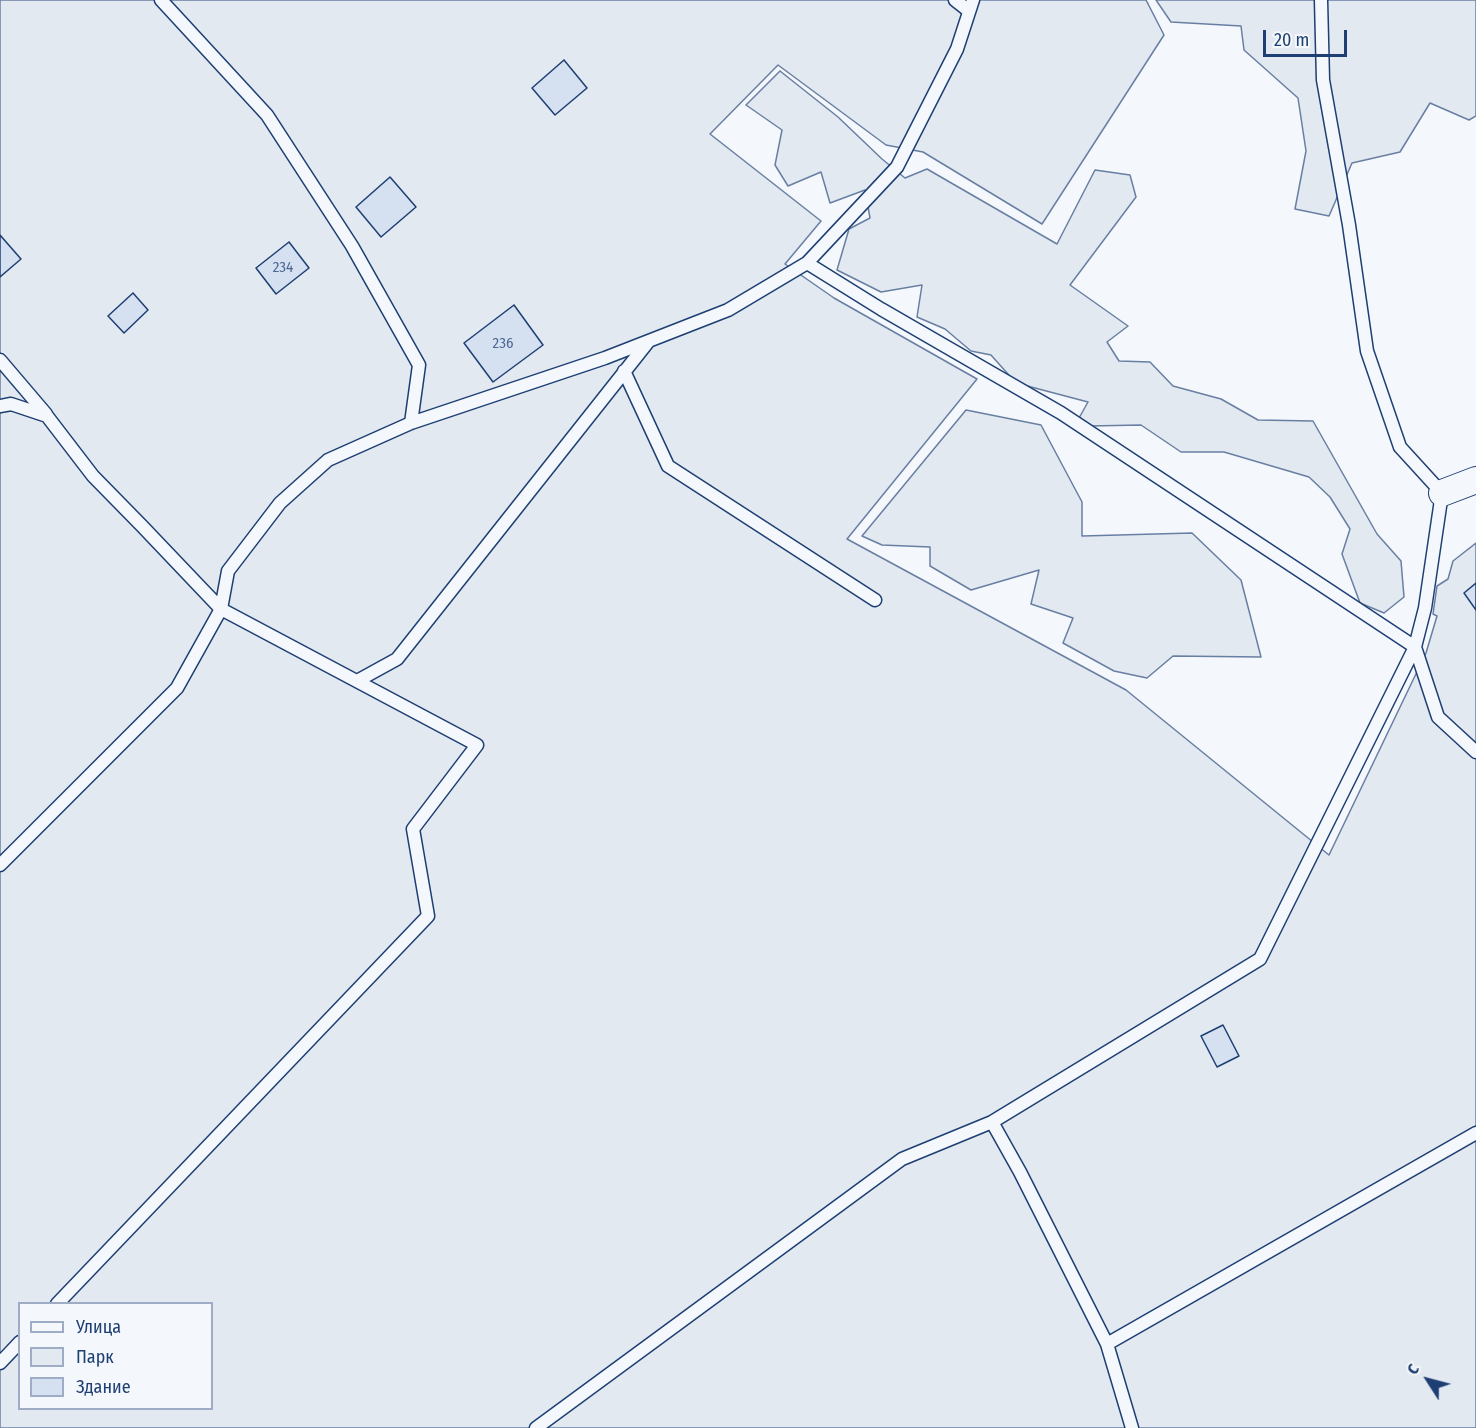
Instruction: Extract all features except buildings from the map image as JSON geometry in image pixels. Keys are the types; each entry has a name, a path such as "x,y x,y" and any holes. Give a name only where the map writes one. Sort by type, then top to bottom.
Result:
{"street":[{"path":"1442,494 1476,480"}],"lane":[{"path":"161,0 267,115 352,246 419,365 411,423"},
{"path":"0,866 177,688 220,609 228,572 280,503 328,460 411,423 605,358 728,310 807,263 897,167 957,49 971,5 955,0"},
{"path":"536,1428 902,1159 992,1122 1260,958 1415,647 1425,608 1442,494 1400,447 1367,351 1349,225 1323,80 1321,0"},
{"path":"807,263 891,315 1061,413 1415,647 1438,717 1476,752"},
{"path":"357,681 397,659 648,341"},
{"path":"0,360 93,476 220,609 477,745 413,829 428,916 59,1302"},
{"path":"624,371 668,466 875,600"},
{"path":"0,406 11,404 47,416"},
{"path":"992,1122 1020,1172 1107,1344 1132,1428"},
{"path":"1107,1344 1476,1133"},
{"path":"0,1363 18,1344"}],"green space":[{"path":"0,0 1146,0 1164,35 1042,224 923,152 886,145 778,65 710,134 821,221 785,264 834,298 977,379 847,539 1126,690 1329,855 1426,653 1437,616 1433,614 1437,586 1448,579 1453,561 1476,543 1476,1428 0,1428"},
{"path":"1156,0 1476,0 1476,116 1469,120 1430,103 1400,152 1352,163 1329,216 1295,209 1306,151 1298,98 1244,50 1241,26 1171,22"},
{"path":"780,71 838,117 905,178 927,169 1057,244 1095,170 1130,175 1136,197 1070,285 1128,326 1107,342 1119,361 1150,362 1173,386 1221,399 1258,420 1313,421 1377,534 1401,561 1404,597 1384,613 1360,603 1342,554 1350,529 1330,497 1309,477 1224,452 1181,452 1141,425 1089,426 1079,418 1088,402 1016,383 991,355 971,351 945,329 917,317 922,285 881,292 837,270 849,229 870,218 865,190 830,203 821,172 788,186 775,165 782,130 746,105"},
{"path":"966,410 1041,425 1082,502 1082,536 1192,533 1241,580 1261,657 1173,656 1147,678 1114,671 1063,643 1073,618 1031,604 1039,570 971,590 930,566 930,547 882,545 862,536"}]}
